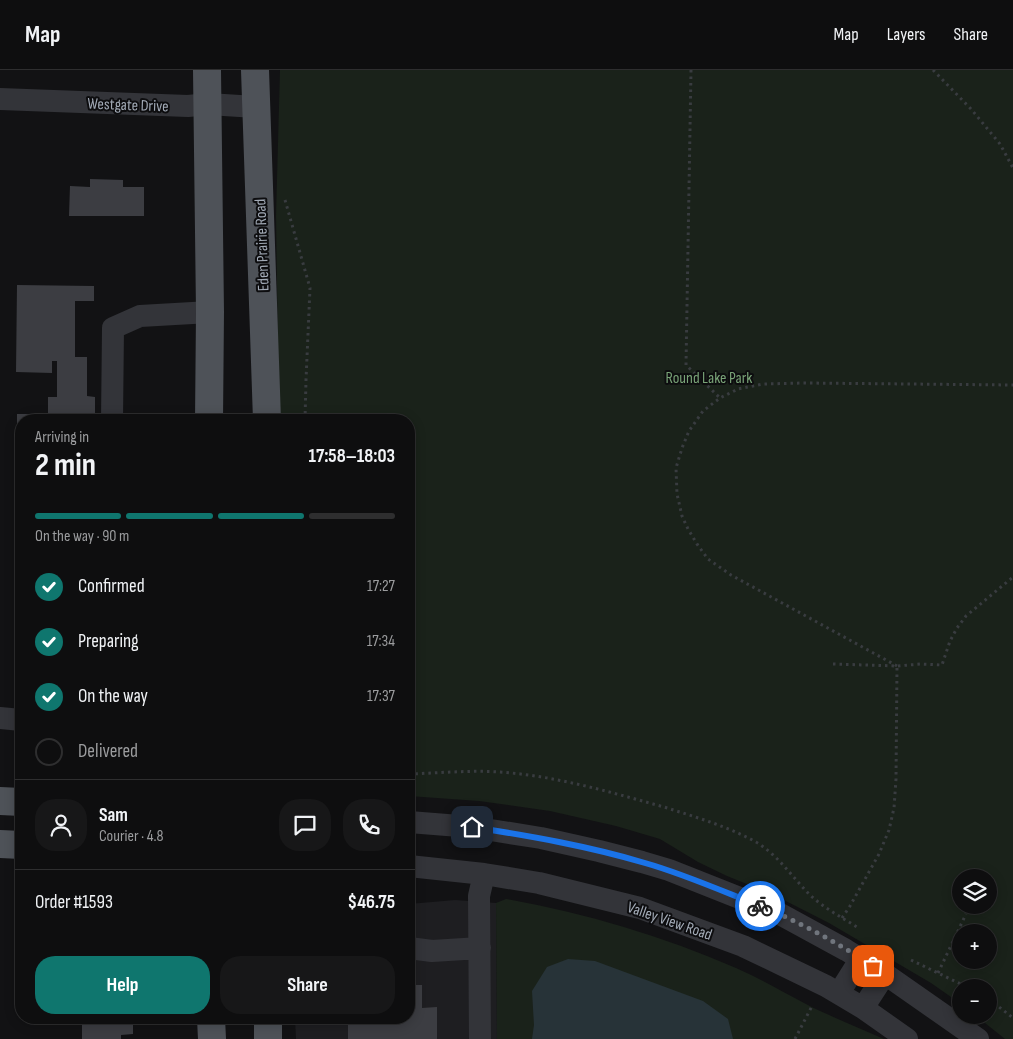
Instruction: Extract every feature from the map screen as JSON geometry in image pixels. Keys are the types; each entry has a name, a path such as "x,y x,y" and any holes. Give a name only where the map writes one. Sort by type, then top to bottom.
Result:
{"main road":[{"path":"207,70 210,312 209,414"},
{"name":"Eden Prairie Road","path":"255,70 267,414"},
{"path":"0,801 15,802"},
{"path":"0,844 15,845"},
{"path":"211,1024 212,1039"},
{"path":"268,1024 268,1039"}],"street":[{"name":"Westgate Drive","path":"0,99 256,107"},
{"path":"112,414 113,328 140,316 210,312"},
{"path":"0,718 15,719"},
{"path":"415,822 472,827 541,838 669,870 780,914 861,958 978,1039"},
{"name":"Valley View Road","path":"415,867 484,874 539,883 640,908 743,946 839,993 907,1039"},
{"path":"480,1039 479,896 484,874"},
{"path":"415,949 432,952 480,948"},
{"path":"839,993 861,958"},
{"path":"863,1008 885,974"}],"path":[{"path":"691,70 686,365 720,398"},
{"path":"933,70 971,109 1000,144 1013,168"},
{"path":"283,195 310,288 305,414"},
{"path":"897,666 731,575 708,559 688,529 682,516 677,494 676,468 689,431 703,412 720,398 738,389 763,384 1013,385"},
{"path":"833,664 942,665 950,641 966,616 1013,577"},
{"path":"842,918 879,854 889,830 894,808 897,666"},
{"path":"415,774 499,772 555,779 610,792 705,820 743,836 768,850 822,905 857,928"},
{"path":"938,973 966,914"},
{"path":"911,960 952,980"},
{"path":"997,1005 1013,1018"},
{"path":"795,1039 812,1006"}],"shaded area":[{"path":"455,900 496,903 497,1039 296,1039 295,1024 415,1024 415,903"},
{"path":"568,959 595,961 703,1001 728,1019 733,1039 532,1039 534,1025 532,991 547,967"}],"green space":[{"name":"Round Lake Park","path":"280,70 1013,70 1013,1039 1005,1039 986,1024 997,1024 997,979 952,979 952,998 931,983 829,923 774,895 698,862 660,839 616,826 550,811 479,801 415,796 415,414 279,414 276,216"},
{"path":"506,899 565,911 623,927 708,956 745,972 833,1017 884,1039 497,1039 496,903"}],"building":[{"path":"90,179 123,180 123,187 144,187 144,216 69,216 70,186 90,187"},
{"path":"17,285 94,286 94,301 75,301 75,357 87,357 87,396 95,397 95,414 48,414 48,397 57,397 57,361 52,361 52,373 16,372"},
{"path":"415,985 422,985 422,1008 437,1007 437,1039 348,1039 348,1024 415,1024"},
{"path":"82,1024 133,1024 133,1034 121,1035 121,1039 82,1039"}],"way so far":[{"path":"760,906 797,923 873,966"}],"route":[{"path":"472,827 541,838 642,862 669,870 760,906"}]}
